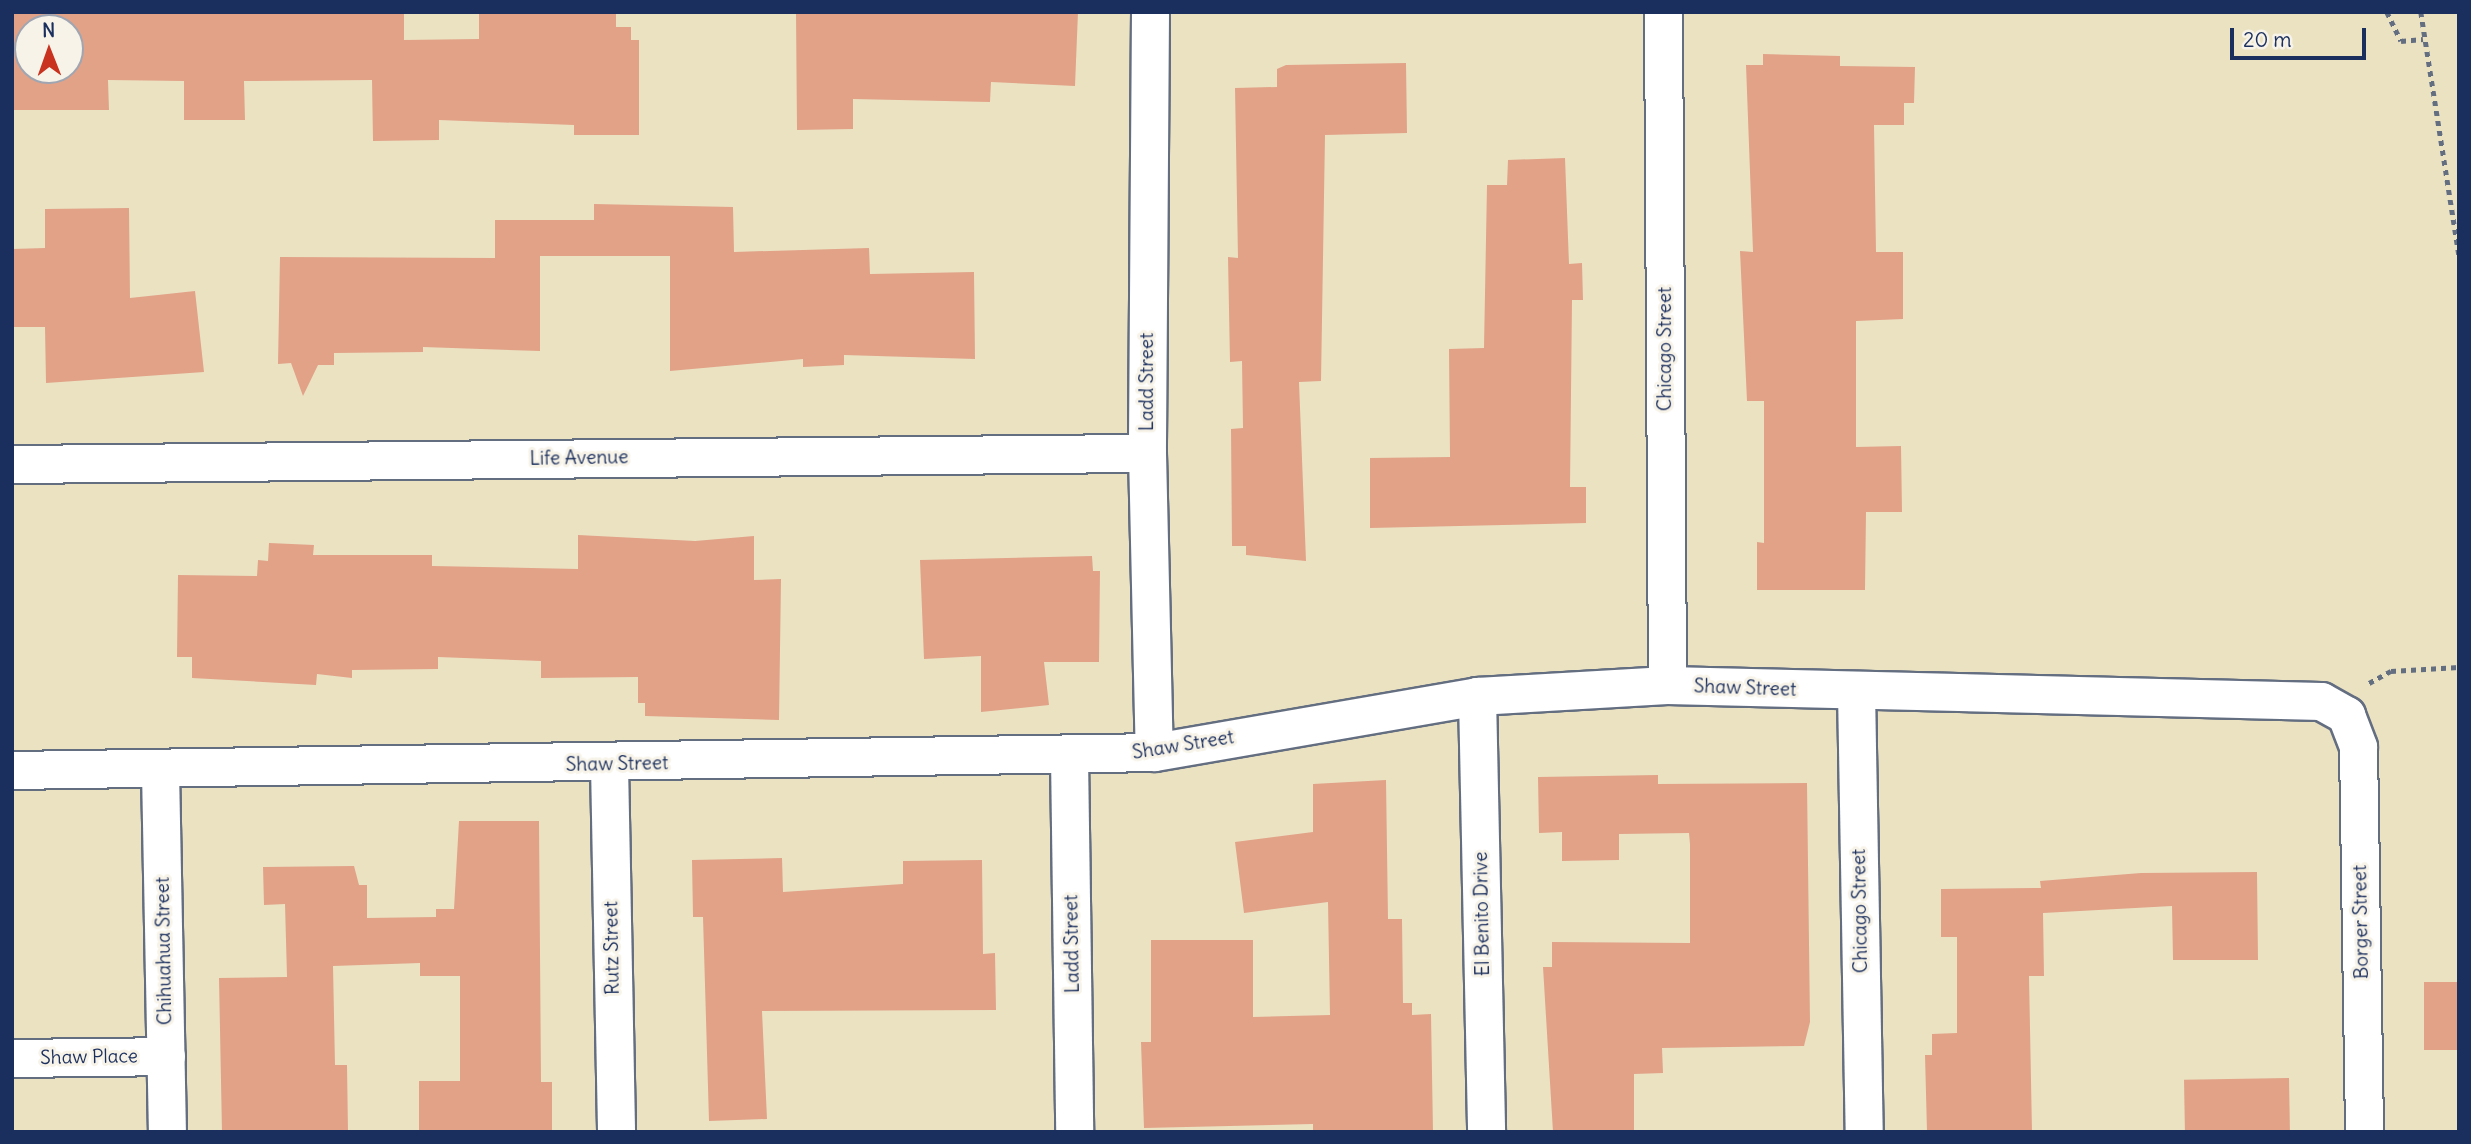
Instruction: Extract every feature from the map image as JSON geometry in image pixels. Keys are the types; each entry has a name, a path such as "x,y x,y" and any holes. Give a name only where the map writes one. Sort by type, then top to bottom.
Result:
{"street":[{"name":"Ladd Street","path":"1150,12 1146,453 1154,752"},
{"name":"Chicago Street","path":"1663,12 1667,685"},
{"name":"Life Avenue","path":"12,464 1146,453"},
{"name":"Shaw Street","path":"12,771 608,764 1069,756 1154,752 1477,696 1667,685 2321,701 2346,715"},
{"name":"Chicago Street","path":"1856,691 1864,1132"},
{"name":"El Benito Drive","path":"1477,696 1486,1132"},
{"name":"Borger Street","path":"2346,715 2358,747 2364,1132"},
{"name":"Ladd Street","path":"1069,756 1074,1132"},
{"name":"Rutz Street","path":"608,764 616,1132"},
{"name":"Chihuahua Street","path":"160,769 167,1132"},
{"name":"Shaw Place","path":"12,1058 166,1056"}],"path":[{"path":"2387,12 2402,41 2423,39"},
{"path":"2421,12 2423,39 2459,256"},
{"path":"2346,715 2371,680 2391,670 2459,667"}],"building":[{"path":"12,12 404,12 404,40 479,39 479,12 616,12 616,27 631,27 631,40 639,40 639,135 574,135 574,125 439,120 439,140 373,141 372,80 244,81 245,120 184,120 184,81 108,80 109,110 12,110"},
{"path":"796,12 1078,12 1075,86 991,82 990,102 853,99 853,129 797,130"},
{"path":"1763,54 1840,56 1840,66 1915,67 1914,103 1904,103 1904,125 1874,125 1876,252 1903,252 1903,319 1856,321 1856,447 1901,446 1902,512 1866,512 1865,590 1757,590 1757,542 1764,543 1764,401 1747,401 1740,251 1753,252 1746,65 1763,65"},
{"path":"1406,63 1407,133 1325,135 1321,381 1299,382 1306,561 1246,555 1246,546 1232,546 1231,429 1243,428 1242,361 1230,362 1228,257 1238,258 1235,88 1277,87 1277,69 1286,65"},
{"path":"1565,158 1569,264 1582,263 1583,300 1572,300 1570,487 1586,487 1586,523 1370,528 1370,458 1450,457 1449,349 1484,348 1487,185 1507,185 1508,160"},
{"path":"594,204 733,207 734,252 869,248 870,274 974,272 975,359 844,355 844,365 803,367 803,359 670,371 670,256 540,256 540,351 423,347 423,352 334,353 334,365 318,365 303,396 291,363 278,364 280,257 495,258 495,220 594,220"},
{"path":"129,208 130,298 195,291 204,372 46,383 45,327 12,327 12,249 45,248 45,209"},
{"path":"578,535 695,541 754,536 754,580 781,579 779,720 645,716 645,703 638,703 638,677 541,678 541,661 438,657 438,669 352,670 352,678 317,674 316,685 192,678 192,657 177,657 178,575 257,576 258,560 268,561 269,543 314,545 313,555 432,555 432,566 578,569"},
{"path":"1092,556 1093,571 1100,571 1099,662 1044,662 1049,705 981,712 981,656 924,659 920,560"},
{"path":"1658,775 1658,784 1807,783 1810,1022 1804,1046 1662,1048 1663,1073 1634,1074 1634,1132 1553,1132 1543,967 1552,967 1552,942 1690,943 1690,844 1689,833 1619,834 1619,860 1562,861 1562,832 1539,833 1538,777"},
{"path":"1386,780 1388,919 1402,919 1403,1003 1412,1003 1412,1015 1431,1014 1433,1132 1313,1132 1313,1124 1144,1128 1141,1042 1151,1042 1151,940 1253,940 1253,1017 1330,1015 1328,902 1244,913 1235,842 1313,832 1313,784"},
{"path":"459,821 539,821 541,1082 552,1082 552,1132 419,1132 419,1081 460,1081 460,976 420,976 420,963 333,966 335,1065 347,1065 348,1132 222,1132 219,978 287,977 285,904 264,905 263,867 354,866 359,885 367,885 367,918 436,917 436,909 454,909"},
{"path":"782,858 783,892 903,884 903,861 982,860 983,954 995,953 996,1010 762,1011 767,1119 709,1121 703,917 693,917 692,860"},
{"path":"2257,872 2258,960 2173,960 2172,906 2043,913 2044,976 2029,976 2032,1132 1927,1132 1925,1055 1932,1055 1932,1034 1957,1033 1957,937 1941,937 1941,889 2041,888 2040,881 2141,873"},
{"path":"2424,982 2459,982 2459,1050 2424,1050"},
{"path":"2289,1078 2290,1132 2185,1132 2184,1080"}]}
